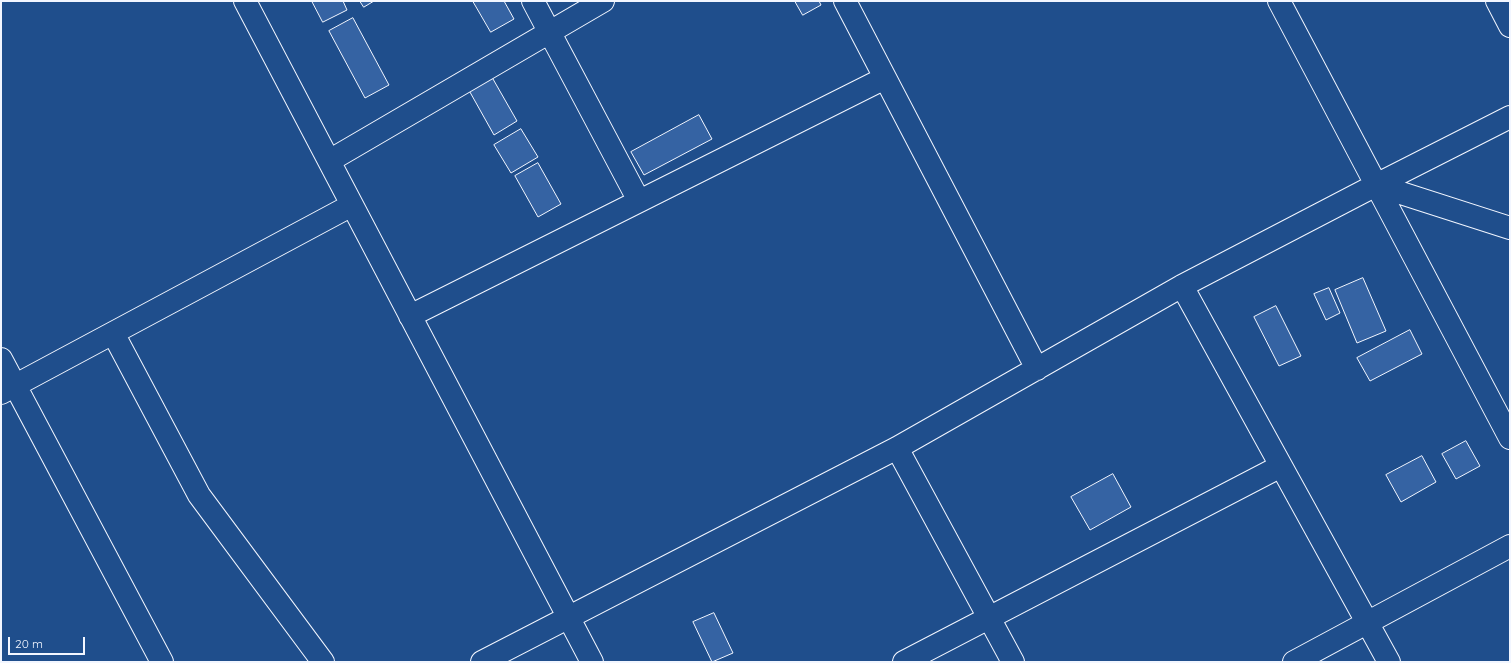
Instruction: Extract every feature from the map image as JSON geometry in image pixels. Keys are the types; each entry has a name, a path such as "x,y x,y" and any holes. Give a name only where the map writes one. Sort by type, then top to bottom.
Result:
{"street":[{"path":"245,1 592,662"},
{"path":"533,1 639,201"},
{"path":"329,161 603,1"},
{"path":"845,1 1037,369"},
{"path":"1279,1 1510,438"},
{"path":"1497,1 1510,26"},
{"path":"410,316 885,78"},
{"path":"482,662 897,448 1182,286 1510,117"},
{"path":"1376,185 1510,228"},
{"path":"8,389 352,205"},
{"path":"1182,286 1389,662"},
{"path":"113,333 199,495 323,662"},
{"path":"1,359 8,389 162,662"},
{"path":"897,448 1013,662"},
{"path":"904,662 1281,466"},
{"path":"1294,662 1510,546"}],"building":[{"path":"312,1 343,1 347,10 323,22"},
{"path":"360,1 374,1 364,7"},
{"path":"473,1 504,1 514,19 491,32"},
{"path":"795,1 819,1 821,5 803,15"},
{"path":"353,18 389,85 365,98 329,31"},
{"path":"489,72 517,121 494,135 466,85"},
{"path":"699,115 712,139 644,175 631,152"},
{"path":"521,129 538,157 511,173 494,145"},
{"path":"538,163 561,204 538,217 515,176"},
{"path":"1363,278 1386,331 1357,343 1335,290"},
{"path":"1329,288 1340,313 1326,320 1314,294"},
{"path":"1276,306 1301,356 1279,366 1254,317"},
{"path":"1410,330 1422,354 1370,381 1357,358"},
{"path":"1466,441 1480,466 1456,479 1442,454"},
{"path":"1422,456 1436,482 1401,502 1386,475"},
{"path":"1113,474 1131,507 1090,530 1071,497"},
{"path":"714,613 733,653 712,662 693,622"}]}
